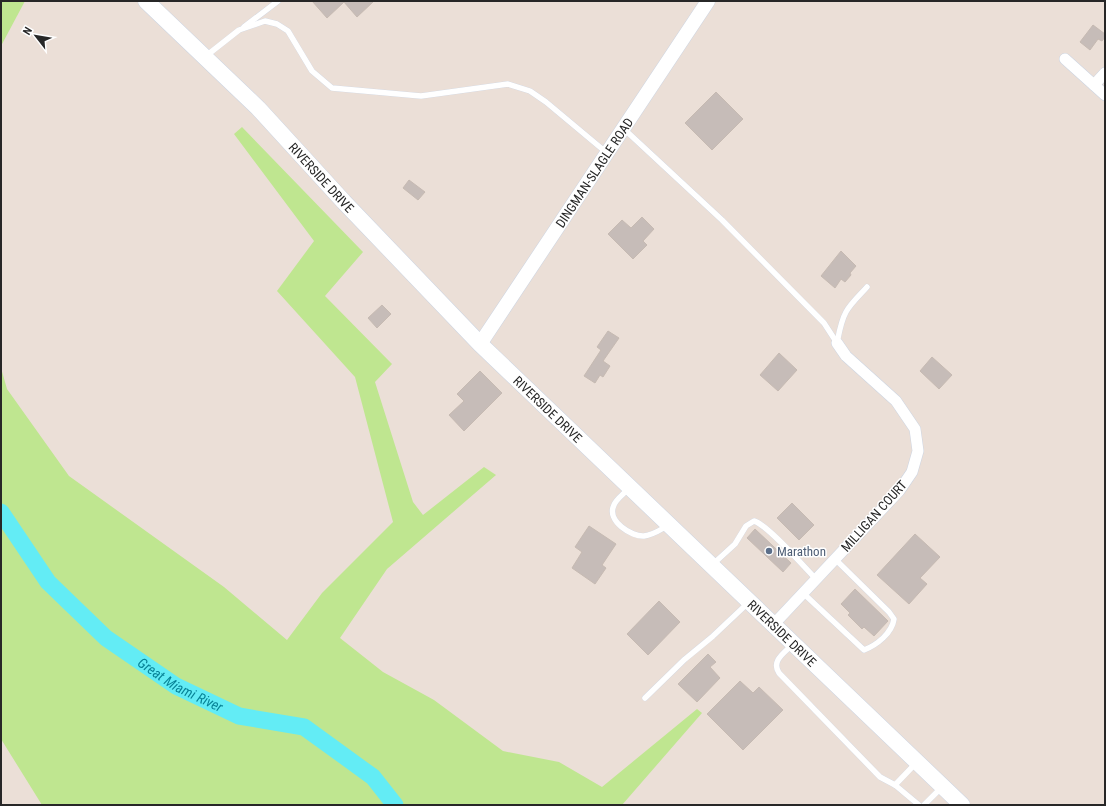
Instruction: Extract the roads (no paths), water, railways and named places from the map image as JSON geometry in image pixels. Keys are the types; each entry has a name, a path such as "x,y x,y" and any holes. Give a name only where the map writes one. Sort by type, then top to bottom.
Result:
{"main road":[{"name":"RIVERSIDE DRIVE","path":"146,1 258,108 344,202 480,344 918,761 962,805"}],"street":[{"name":"DINGMAN-SLAGLE ROAD","path":"480,344 608,154 708,1"},
{"path":"1065,59 1105,95"},
{"path":"1094,85 1105,73"},
{"name":"MILLIGAN COURT","path":"774,624 899,491 912,472 918,451 915,429 896,401 846,356 837,343"}],"lane":[{"path":"205,57 278,1"},
{"path":"239,30 265,21 277,24 288,30 312,71 332,88 421,96 508,84 530,91 546,102 608,154"},
{"path":"624,129 722,220 824,323 837,343"},
{"path":"837,343 845,313 868,287"},
{"path":"630,487 614,504 612,511 615,521 620,526 643,536 653,534 669,525"},
{"path":"712,565 735,544 746,526 754,521 760,523 816,579"},
{"path":"803,592 864,650 871,648 887,634 893,626 894,619 889,612 835,559"},
{"path":"645,698 685,659 713,636 749,601"},
{"path":"794,643 777,662 776,665 779,673 880,777 895,785 919,805"},
{"path":"895,785 918,761"},
{"path":"924,805 943,787"}],"waterway":[{"name":"Great Miami River","path":"1,512 48,582 106,638 176,686 239,716 304,727 373,777 395,805"}],"place":[{"name":"Marathon","path":"769,551"}]}
